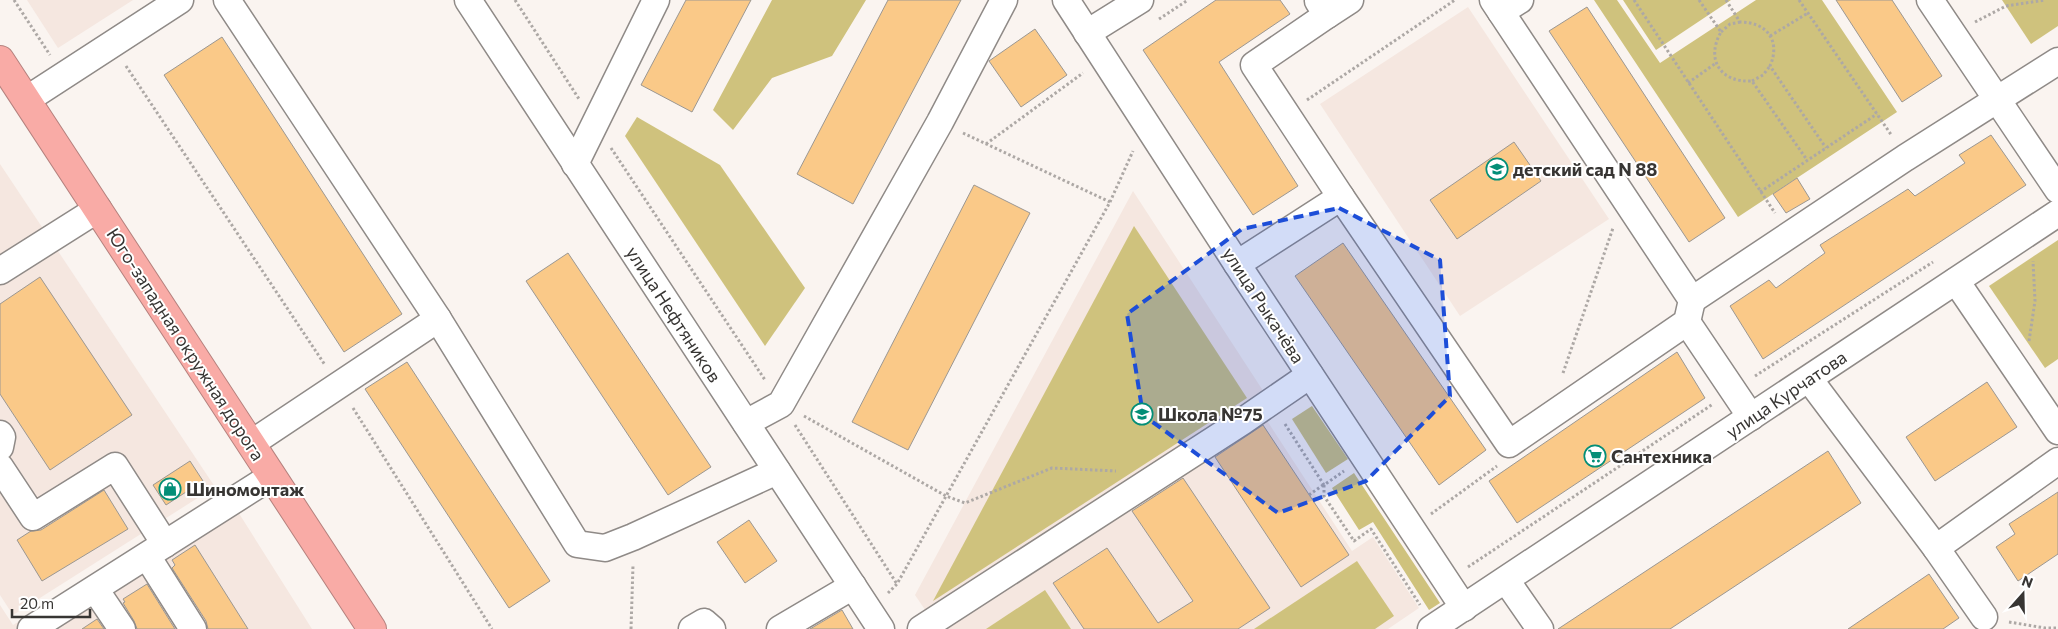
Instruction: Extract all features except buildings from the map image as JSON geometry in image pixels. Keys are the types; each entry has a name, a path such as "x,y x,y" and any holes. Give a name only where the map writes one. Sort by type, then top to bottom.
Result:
{"highway":[{"name":"Юго-западная окружная дорога","path":"0,60 372,629"}],"street":[{"path":"26,100 180,0"},
{"path":"227,0 438,319 577,544 605,548 633,538 777,471"},
{"name":"улица Нефтяников","path":"468,0 881,629"},
{"path":"575,164 656,0"},
{"path":"746,423 781,404 940,122 1004,0"},
{"name":"улица Рыкачёва","path":"1066,0 1237,264 1464,608"},
{"path":"1087,33 1140,0"},
{"path":"1350,0 1323,8 1254,64 1341,197 1509,444 1690,311 1789,235 2058,61"},
{"path":"1930,0 2058,190"},
{"path":"1505,4 1690,311 1733,390 1751,417"},
{"path":"1237,264 1341,197"},
{"path":"0,271 98,209"},
{"name":"улица Курчатова","path":"1433,628 2058,214"},
{"path":"1956,281 2058,431"},
{"path":"252,443 438,319"},
{"path":"922,629 1243,421 1310,374"},
{"path":"1809,379 1936,548 1984,617"},
{"path":"0,434 2,437 0,447"},
{"path":"1936,548 2058,461"},
{"path":"0,467 33,517 115,466 193,629"},
{"path":"31,629 272,476"},
{"path":"1506,580 1540,629"},
{"path":"780,629 853,586"},
{"path":"95,588 122,629"},
{"path":"692,629 704,622 712,629"}],"path":[{"path":"14,0 64,76"},
{"path":"515,0 898,584"},
{"path":"1286,114 1455,0"},
{"path":"1634,0 1789,235"},
{"path":"1699,0 1721,32"},
{"path":"1726,0 1740,22"},
{"path":"1799,0 1906,158"},
{"path":"1952,33 2006,6 2045,0"},
{"path":"1770,36 1808,13"},
{"path":"1740,22 1752,22 1762,27 1770,36 1774,51 1770,66 1764,75 1752,81 1741,82 1730,78 1722,71 1716,63 1714,48 1721,32 1730,24 1740,22"},
{"path":"112,44 338,385 492,629"},
{"path":"986,144 1087,71 1102,56"},
{"path":"1688,82 1716,63"},
{"path":"1770,66 1826,148"},
{"path":"1752,81 1807,160"},
{"path":"1760,192 1877,114"},
{"path":"940,122 1110,202"},
{"path":"886,595 898,584 1110,202 1136,145"},
{"path":"1548,416 1614,223"},
{"path":"2023,379 2035,301 2031,232"},
{"path":"1462,572 1733,390 1939,258"},
{"path":"781,404 946,496 965,503 1052,468 1162,473"},
{"path":"1427,517 1502,462 1509,444"},
{"path":"1309,495 1324,485 1324,496 1354,541 1371,529 1433,628"},
{"path":"631,629 633,538"},
{"path":"1984,617 2045,628 2058,628"}],"highlighted area":[{"path":"1339,208 1440,260 1450,396 1366,481 1278,513 1143,415 1127,314 1242,229"}],"shaded area":[{"path":"27,0 133,0 58,48"},
{"path":"772,0 866,0 832,56 772,78 733,130 713,110"},
{"path":"1594,0 1617,0 1660,63 1756,0 1822,0 1897,112 1738,217"},
{"path":"1623,0 1731,0 1656,50"},
{"path":"2002,0 2058,0 2058,26 2031,44"},
{"path":"1468,7 1609,219 1460,316 1320,104"},
{"path":"637,117 720,165 805,288 765,346 625,136"},
{"path":"0,164 215,487 13,615 0,595"},
{"name":"Школа №75","path":"1133,191 1275,409 1266,419 1352,551 1373,537 1419,608 1388,629 938,629 915,595"},
{"path":"1134,226 1247,398 933,601"},
{"path":"2058,240 2058,359 2045,368 1989,286"},
{"path":"1312,406 1348,459 1326,473 1292,419"},
{"path":"1354,473 1440,603 1429,610 1373,522 1359,530 1332,488"},
{"path":"228,496 312,629 0,629 0,605 13,625"},
{"path":"1357,561 1394,616 1375,629 1254,629"},
{"path":"1045,590 1071,629 986,629"}],"place":[{"name":"детский сад N 88","path":"1497,169"},
{"name":"Школа №75","path":"1142,414"},
{"name":"Сантехника","path":"1595,456"},
{"name":"Шиномонтаж","path":"170,489"}]}
